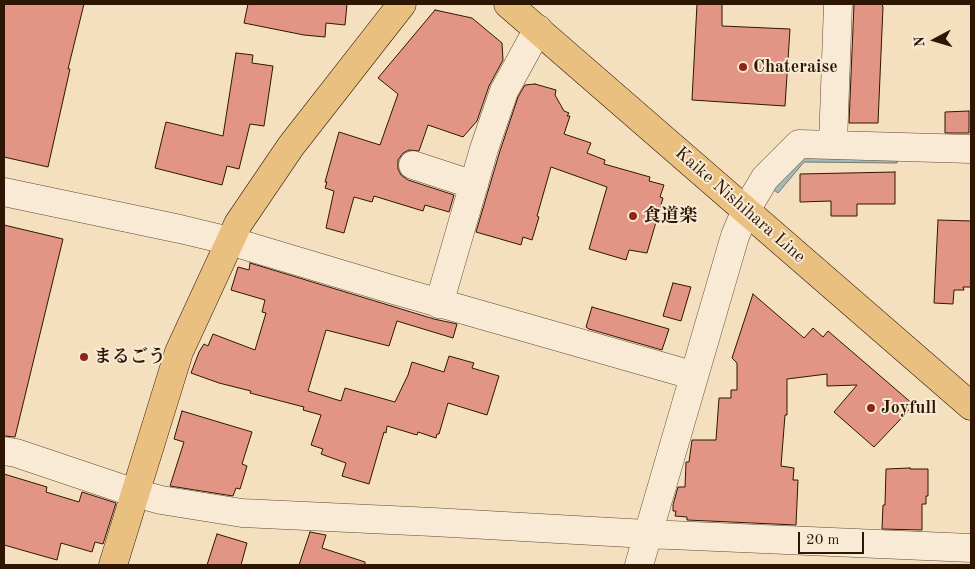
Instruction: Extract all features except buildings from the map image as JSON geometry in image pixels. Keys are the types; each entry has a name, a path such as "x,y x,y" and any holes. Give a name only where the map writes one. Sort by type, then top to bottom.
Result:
{"main road":[{"path":"113,565 179,352 238,224 290,146 402,4"},
{"name":"Kaike Nishihara Line","path":"508,4 971,406"}],"street":[{"path":"833,144 838,4"},
{"path":"440,304 474,185 504,91 538,29"},
{"path":"640,565 736,236 746,210 766,178 799,144 971,149"},
{"path":"413,165 474,185"},
{"path":"4,192 230,241 694,377"},
{"path":"4,450 161,500 242,513 648,534 872,554 931,556 971,548"}],"water":[{"path":"801,153 898,155 897,163 804,162 778,193 770,187"}],"place":[{"name":"Chateraise","path":"743,67"},
{"name":"食道楽","path":"633,216"},
{"name":"まるごう","path":"84,357"},
{"name":"Joyfull","path":"871,408"}]}
